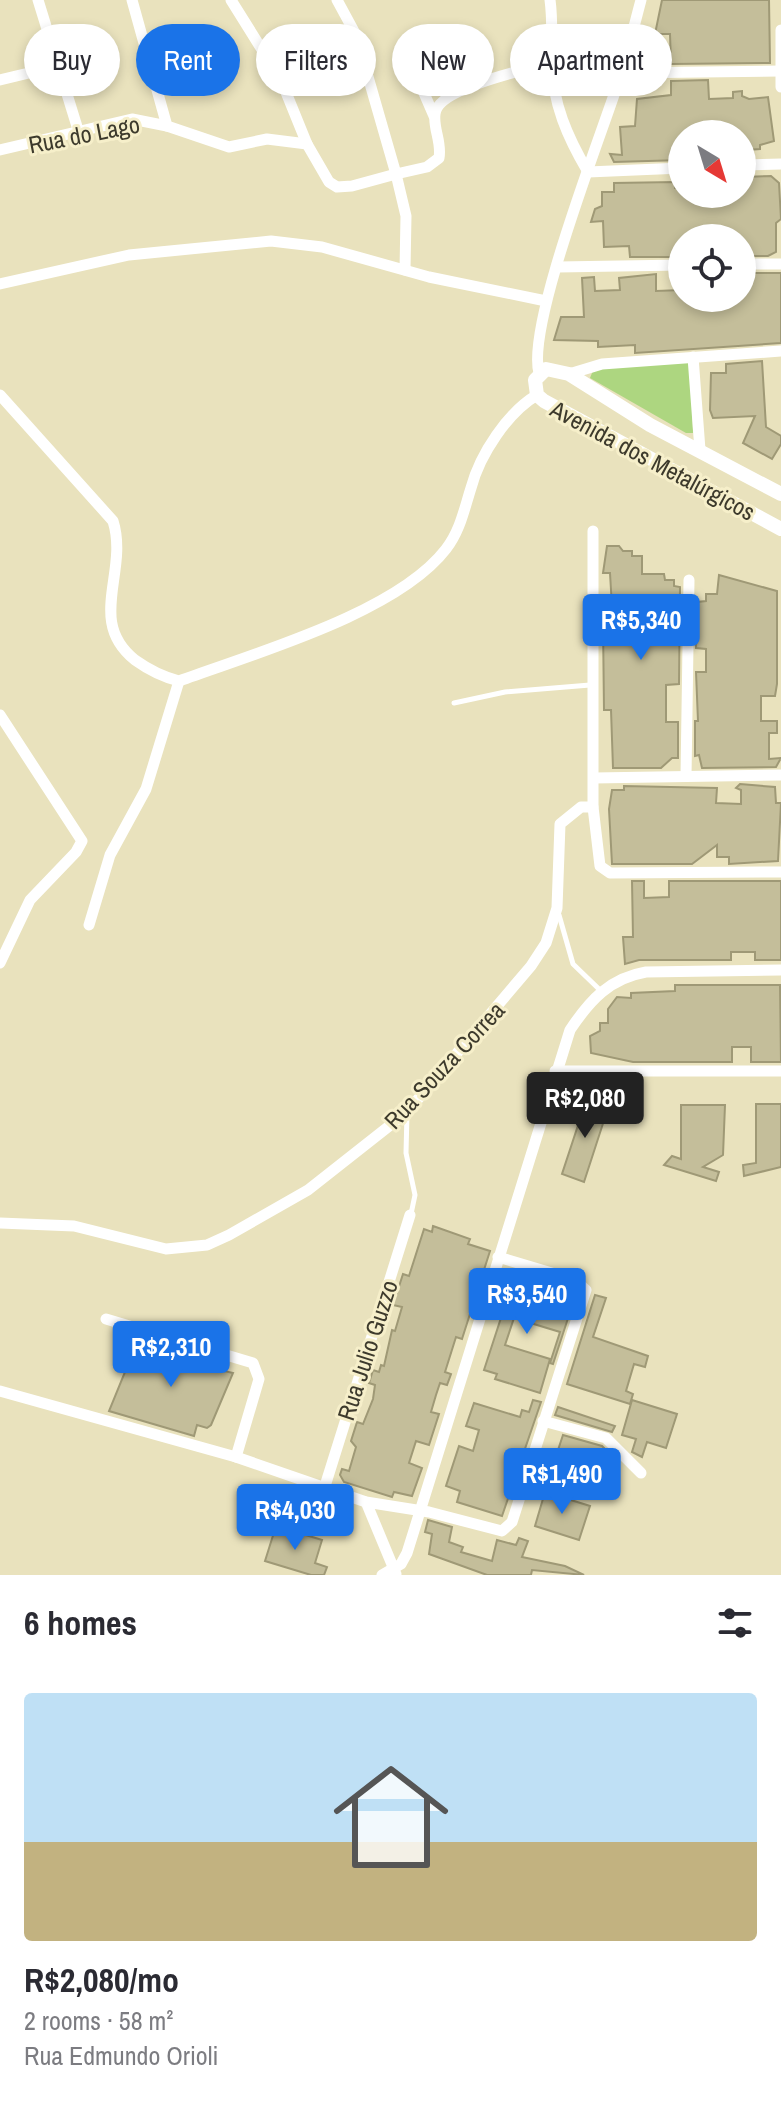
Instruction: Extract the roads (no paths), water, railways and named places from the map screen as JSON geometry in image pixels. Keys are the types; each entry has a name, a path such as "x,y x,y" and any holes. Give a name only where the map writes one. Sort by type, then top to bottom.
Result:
{"street":[{"path":"38,0 45,24"},
{"name":"Rua do Lago","path":"132,0 167,126"},
{"path":"231,0 281,80 322,172 337,187 427,167 439,158 434,116 425,96"},
{"path":"337,0 356,35 396,174 406,216 405,270"},
{"path":"550,0 550,24"},
{"path":"634,24 641,0"},
{"path":"781,30 781,85"},
{"path":"672,72 780,71"},
{"path":"0,80 24,74"},
{"path":"434,116 440,103 456,93 510,76"},
{"path":"67,96 79,133"},
{"path":"558,96 567,135 588,172"},
{"path":"539,373 536,347 546,301 613,96"},
{"name":"Rua do Lago","path":"0,150 132,119 167,126 229,147 267,139 307,144"},
{"path":"756,165 781,164"},
{"path":"588,172 668,169"},
{"path":"0,284 129,255 242,242 322,247 405,270 546,301"},
{"path":"756,264 781,264"},
{"path":"558,267 668,265"},
{"path":"569,374 602,364 781,351"},
{"path":"693,357 700,450"},
{"name":"Avenida dos Metalúrgicos","path":"781,494 650,425 569,374 555,368 539,373 534,387 537,395 643,457 781,529"},
{"path":"0,395 113,521 119,547 110,626 118,643 154,673 179,681 378,602 425,571 448,547 465,513 473,480 513,414 537,395"},
{"path":"593,531 590,685 593,807 598,861 605,872 781,872"},
{"path":"686,776 689,580"},
{"path":"89,925 110,855 146,789 179,681"},
{"path":"0,715 82,841 76,852 30,900 0,963"},
{"path":"594,778 781,775"},
{"name":"Rua Souza Correa","path":"0,1223 74,1226 166,1249 207,1245 308,1190 407,1112 531,966 546,943 557,908 560,824 581,807 593,807"},
{"path":"382,1575 395,1572 407,1553 570,1030 601,992 624,976 646,972 781,970"},
{"path":"555,1071 781,1071"},
{"name":"Rua Julio Guzzo","path":"325,1486 410,1215"},
{"path":"0,1391 236,1457 366,1502 420,1510 493,1531 506,1530 586,1290 575,1280 498,1257"},
{"path":"106,1319 253,1363 259,1379 236,1457"},
{"path":"543,1421 606,1438 641,1473"},
{"path":"366,1502 395,1572"}],"lane":[{"path":"454,703 505,692 590,685"},
{"path":"557,908 573,964 601,992"},
{"path":"407,1112 406,1153 415,1195 410,1215"}]}
